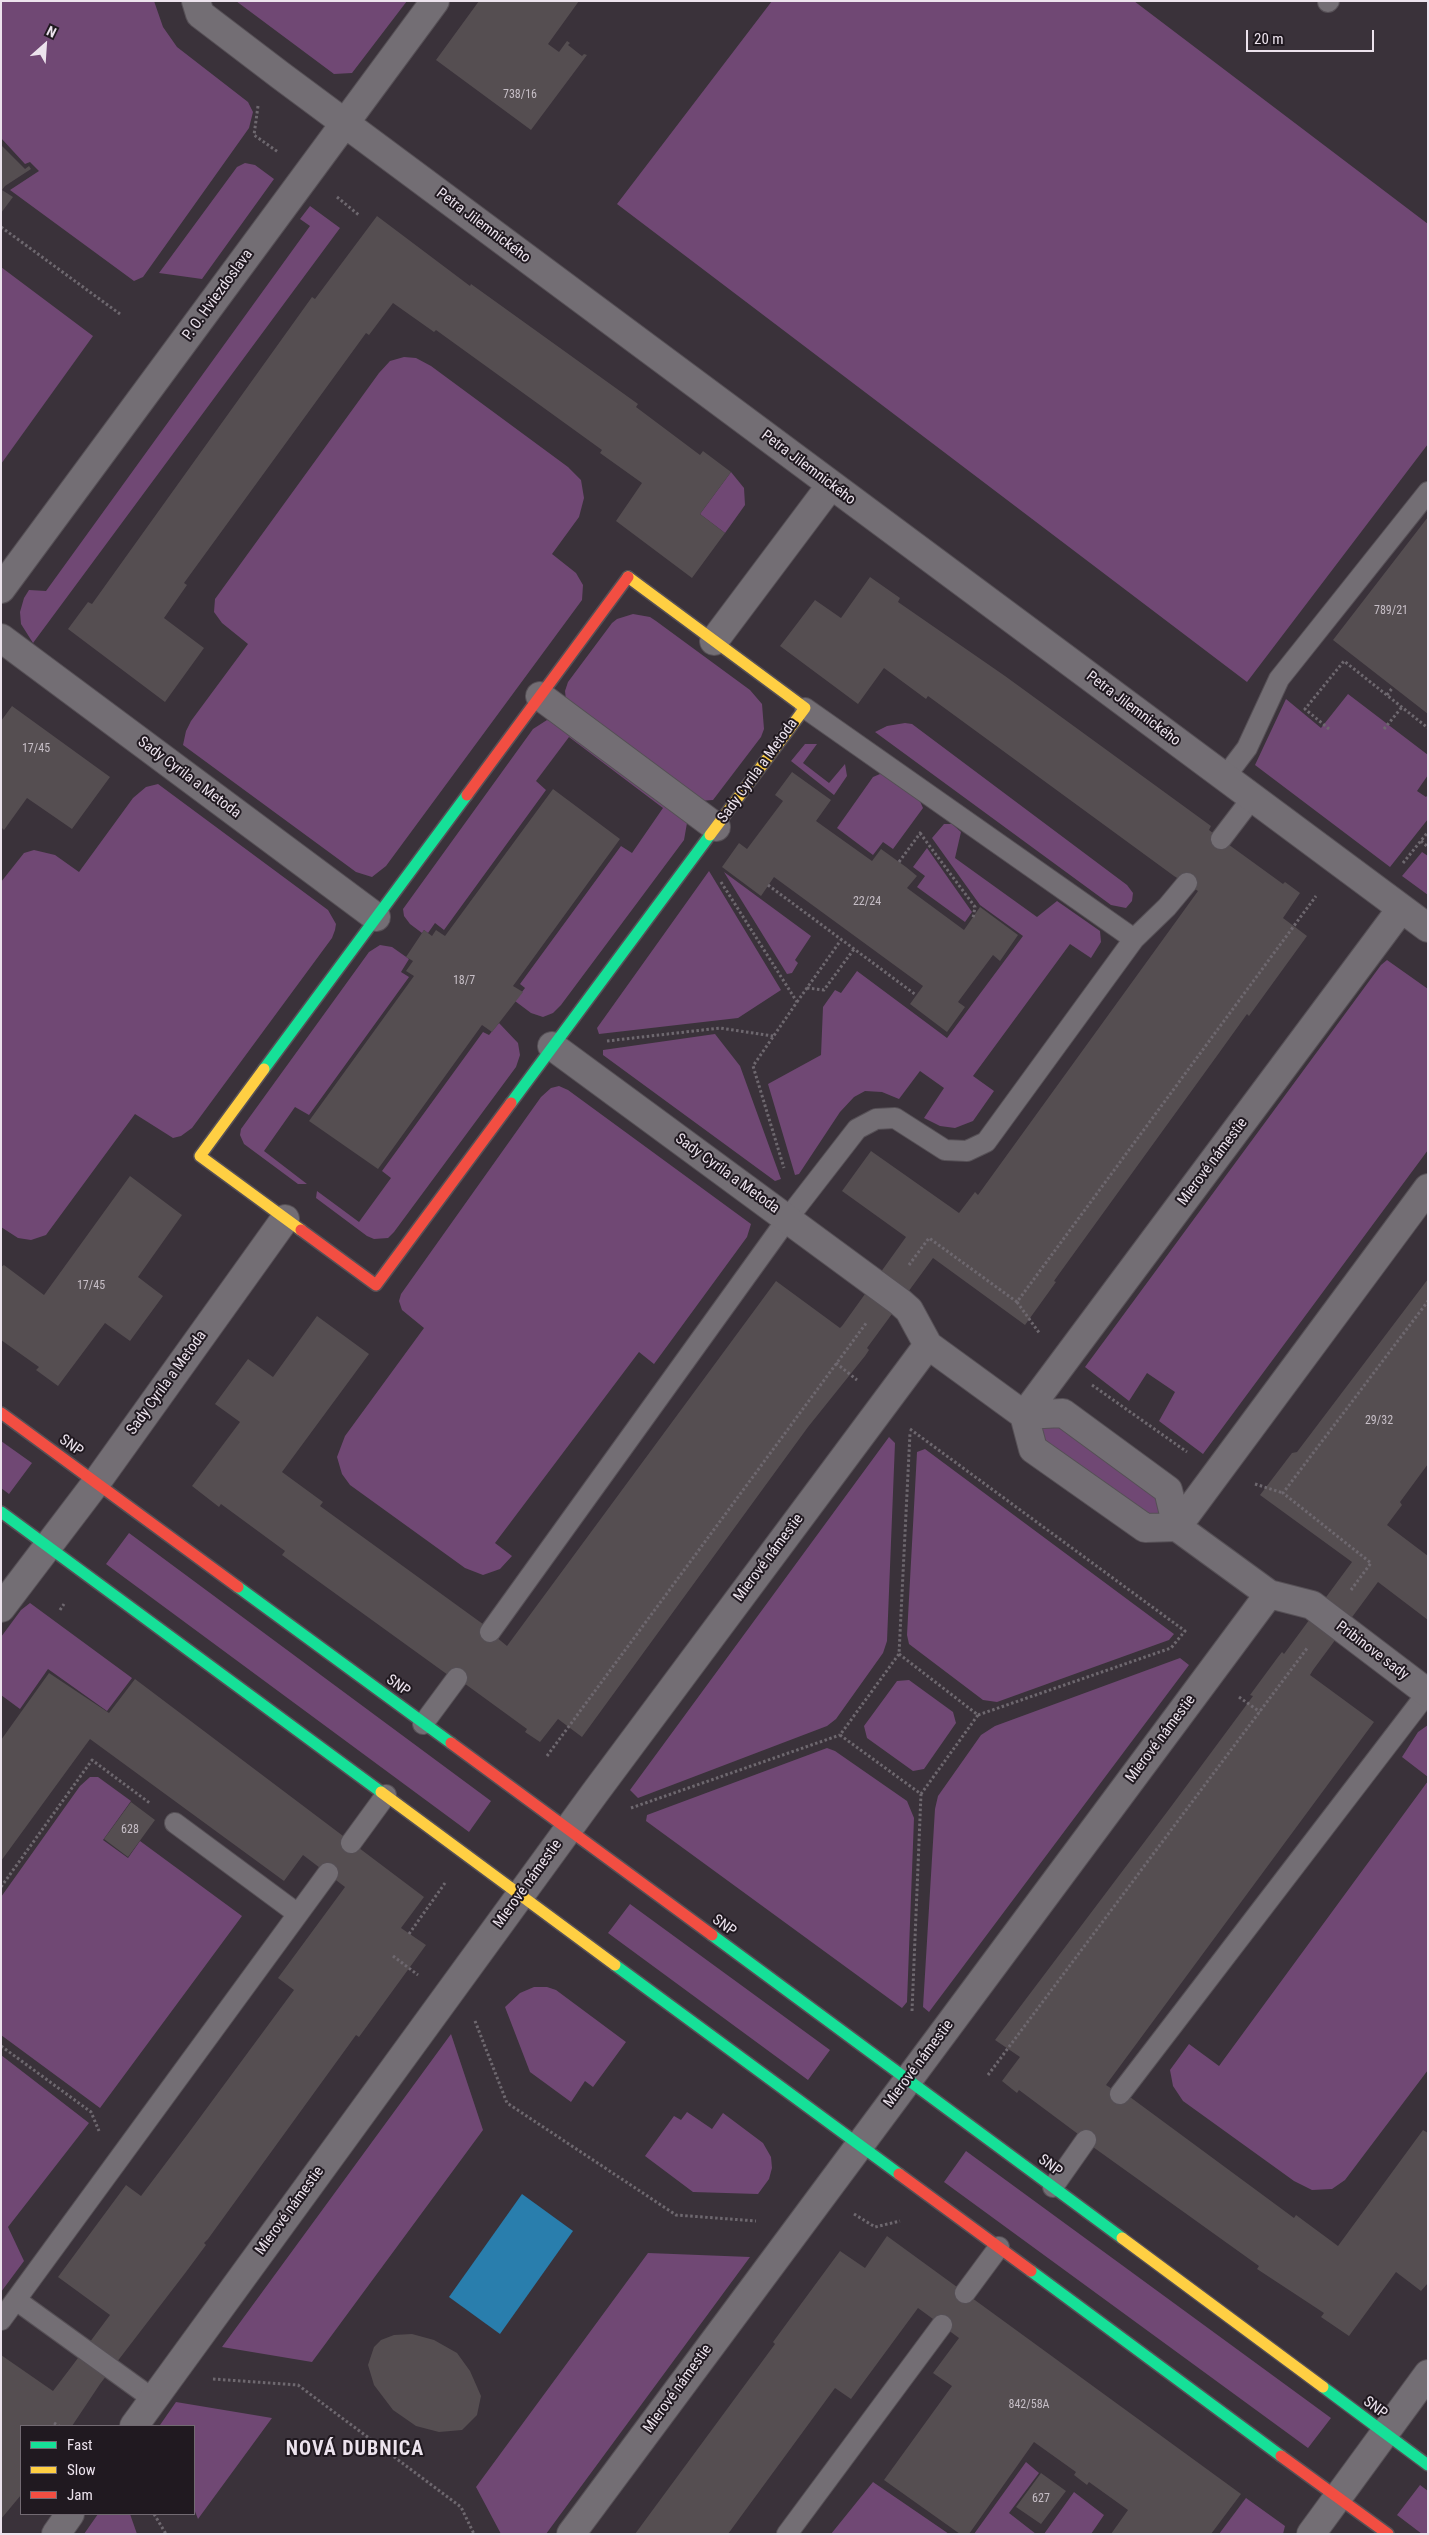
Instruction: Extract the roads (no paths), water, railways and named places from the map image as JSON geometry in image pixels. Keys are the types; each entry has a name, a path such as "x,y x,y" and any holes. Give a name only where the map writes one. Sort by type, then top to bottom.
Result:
{"street":[{"name":"Petra Jilemnického","path":"196,1 200,14 1428,928"},
{"name":"P. O. Hviezdoslava","path":"1,589 435,1"},
{"path":"714,641 831,485"},
{"name":"Sady Cyrila a Metoda","path":"628,577 714,641 805,708 376,1285 200,1156 628,577"},
{"name":"Sady Cyrila a Metoda","path":"1,638 376,917"},
{"name":"Sady Cyrila a Metoda","path":"540,696 716,828"},
{"name":"Mierové námestie","path":"1024,1415 1401,909"},
{"name":"Sady Cyrila a Metoda","path":"552,1046 900,1302 909,1310 928,1345"},
{"path":"1176,1526 1428,1188"},
{"name":"Sady Cyrila a Metoda","path":"1,1608 96,1482 286,1219"},
{"path":"928,1345 1024,1415 1063,1413 1168,1490 1176,1526"},
{"name":"Mierové námestie","path":"135,2425 568,1830 928,1345"},
{"name":"SNP","path":"1,1413 908,2079 1428,2465"},
{"path":"1024,1415 1033,1449 1145,1528 1176,1526 1268,1594"},
{"path":"1,1512 860,2143 921,2192 999,2247 1388,2534"},
{"name":"Mierové námestie","path":"571,2534 1268,1594"},
{"name":"Pribinove sady","path":"1268,1594 1312,1605 1428,1693"},
{"path":"1311,2534 1428,2374"},
{"path":"56,2534 69,2515"}],"lane":[{"path":"1225,777 1247,748 1279,679 1428,492"},
{"path":"805,708 1134,938"},
{"path":"1221,839 1253,798"},
{"path":"490,1632 788,1218 857,1129 876,1119 895,1118 945,1150 967,1151 986,1142 1134,938 1167,906 1187,883"},
{"path":"423,1724 457,1678"},
{"path":"1120,2094 1428,1693"},
{"path":"351,1843 386,1795"},
{"path":"175,1823 298,1914"},
{"path":"1,2320 328,1874"},
{"path":"1053,2186 1086,2140"},
{"path":"965,2293 999,2247"},
{"path":"16,2300 153,2399"},
{"path":"787,2534 942,2325"}],"water":[{"path":"522,2194 573,2231 500,2334 449,2297"}],"district":[{"name":"NOVÁ DUBNICA","path":"355,2450"}]}
